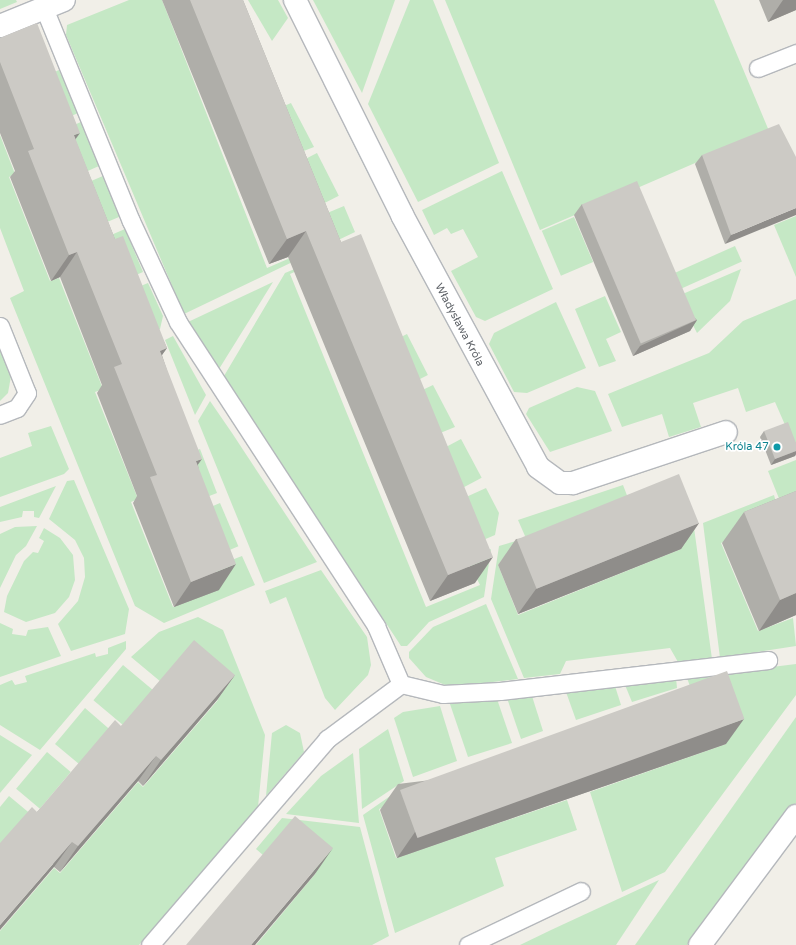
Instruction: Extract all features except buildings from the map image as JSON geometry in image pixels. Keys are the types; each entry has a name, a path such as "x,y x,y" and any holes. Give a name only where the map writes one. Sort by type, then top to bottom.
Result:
{"street":[{"path":"0,26 64,0"},
{"name":"Władysława Króla","path":"295,0 405,222 538,467 560,483 573,483 726,432"},
{"path":"700,945 796,816"}],"lane":[{"path":"44,8 131,221 178,322 376,626 400,684"},
{"path":"758,68 796,53"},
{"path":"0,326 27,393 17,408 0,415"},
{"path":"400,684 443,694 500,691 768,660"},
{"path":"150,945 327,739 400,684"},
{"path":"468,945 581,891"}],"green space":[{"path":"0,0 16,0 17,2 0,9"},
{"path":"129,0 162,0 267,268 318,246 308,221 344,206 355,232 184,314 66,35 67,25"},
{"path":"248,0 278,0 288,18 272,41"},
{"path":"313,0 395,0 362,93"},
{"path":"410,0 433,0 499,163 418,202 368,104"},
{"path":"445,0 714,0 769,131 540,230"},
{"path":"59,70 78,113 52,125 33,82"},
{"path":"291,103 314,147 283,159 266,114"},
{"path":"81,122 99,166 65,181 53,134"},
{"path":"0,135 15,174 9,177 50,281 59,278 103,389 95,392 138,499 131,502 173,607 219,589 211,568 242,556 255,585 164,623 135,606 10,298 24,291 0,228"},
{"path":"317,153 339,196 308,211 287,168"},
{"path":"502,171 553,289 485,321 476,317 451,271 478,257 463,229 451,234 447,228 434,235 422,210"},
{"path":"103,176 120,217 85,231 68,191"},
{"path":"796,216 796,277 774,225"},
{"path":"574,217 593,262 561,276 542,231"},
{"path":"125,229 143,272 115,284 90,244"},
{"path":"360,242 290,274 426,607 480,585 467,559 491,549 484,597 429,622 407,646 401,646 224,376 285,273"},
{"path":"735,246 742,262 677,290 670,275"},
{"path":"741,269 730,301 697,333 678,296"},
{"path":"273,282 219,369 188,322"},
{"path":"148,283 163,316 160,329 136,338 119,295"},
{"path":"605,296 621,332 606,339 616,361 599,367 575,309"},
{"path":"796,299 796,450 775,402 746,412 738,388 693,403 701,427 669,437 662,414 622,427 608,394 709,353 743,321"},
{"path":"556,302 586,368 527,393 514,392 489,344 494,333"},
{"path":"407,334 428,375 400,389 379,348"},
{"path":"173,336 206,395 195,415 165,340"},
{"path":"0,347 11,376 8,393 0,401"},
{"path":"433,385 455,427 418,442 401,400"},
{"path":"577,387 595,391 612,431 550,452 526,414 529,408"},
{"path":"210,401 317,562 264,583 198,421"},
{"path":"51,426 69,469 64,474 0,497 0,458 32,446 28,433"},
{"path":"461,439 482,478 445,497 425,458"},
{"path":"200,449 217,493 186,505 175,459"},
{"path":"796,460 796,541 768,471"},
{"path":"74,480 129,609 125,634 71,651 58,624 78,601 85,577 84,558 75,540 49,519 67,481"},
{"path":"623,485 628,498 532,537 525,536 518,520"},
{"path":"56,486 39,518 34,517 34,511 23,511 22,517 0,522 0,507"},
{"path":"486,488 499,513 495,535 462,549 444,507"},
{"path":"774,495 777,506 750,530 721,543 758,631 793,618 796,646 720,658 703,523"},
{"path":"662,499 692,513 712,659 678,662 670,648 566,661 560,674 524,678 491,599 499,546 516,541 498,565 518,615 681,549"},
{"path":"220,503 238,546 208,559 190,516"},
{"path":"37,526 26,546 16,555 0,588 0,534 15,527"},
{"path":"44,528 60,538 73,555 75,580 69,597 55,613 26,622 4,612 7,596 24,561 33,552 38,553 44,541 39,538"},
{"path":"321,570 367,637 371,665 368,675 335,710 325,698 286,597 270,604 265,591"},
{"path":"486,604 518,679 450,687 426,677 409,658 409,652 433,627"},
{"path":"198,617 223,630 265,735 258,807 139,945 0,945 0,931 54,868 60,873 138,782 143,787 218,700 177,665 161,682 131,657 159,632"},
{"path":"0,623 13,629 12,634 26,636 28,630 48,627 61,656 0,677"},
{"path":"126,641 126,649 40,750 0,725 0,685 12,680 15,685 27,682 25,676 95,653 96,657 108,654 108,648"},
{"path":"796,664 796,695 665,872 622,892 590,792 726,744 710,695 695,700 687,678"},
{"path":"123,665 153,690 123,725 93,700"},
{"path":"676,678 677,688 632,702 625,685"},
{"path":"615,686 621,705 576,720 566,692"},
{"path":"532,696 543,731 521,739 507,698"},
{"path":"497,699 512,743 468,757 450,704"},
{"path":"440,706 457,761 413,777 394,718 403,712"},
{"path":"85,708 115,734 79,764 55,744"},
{"path":"796,717 796,803 687,945 635,945"},
{"path":"286,725 300,733 304,752 266,796 272,733"},
{"path":"388,729 404,781 362,809 359,749"},
{"path":"0,735 32,755 0,793"},
{"path":"47,752 71,772 40,809 16,789"},
{"path":"353,753 359,823 286,814 321,776"},
{"path":"406,785 410,798 379,809 396,858 567,800 577,830 495,858 504,886 395,933 363,815"},
{"path":"9,796 33,816 0,846 0,807"},
{"path":"282,818 360,827 389,936 372,945 256,945 316,873 277,840 263,855 256,849"},
{"path":"659,880 616,945 520,945 551,930"}],"place":[{"name":"Króla 47","path":"777,447"}]}
